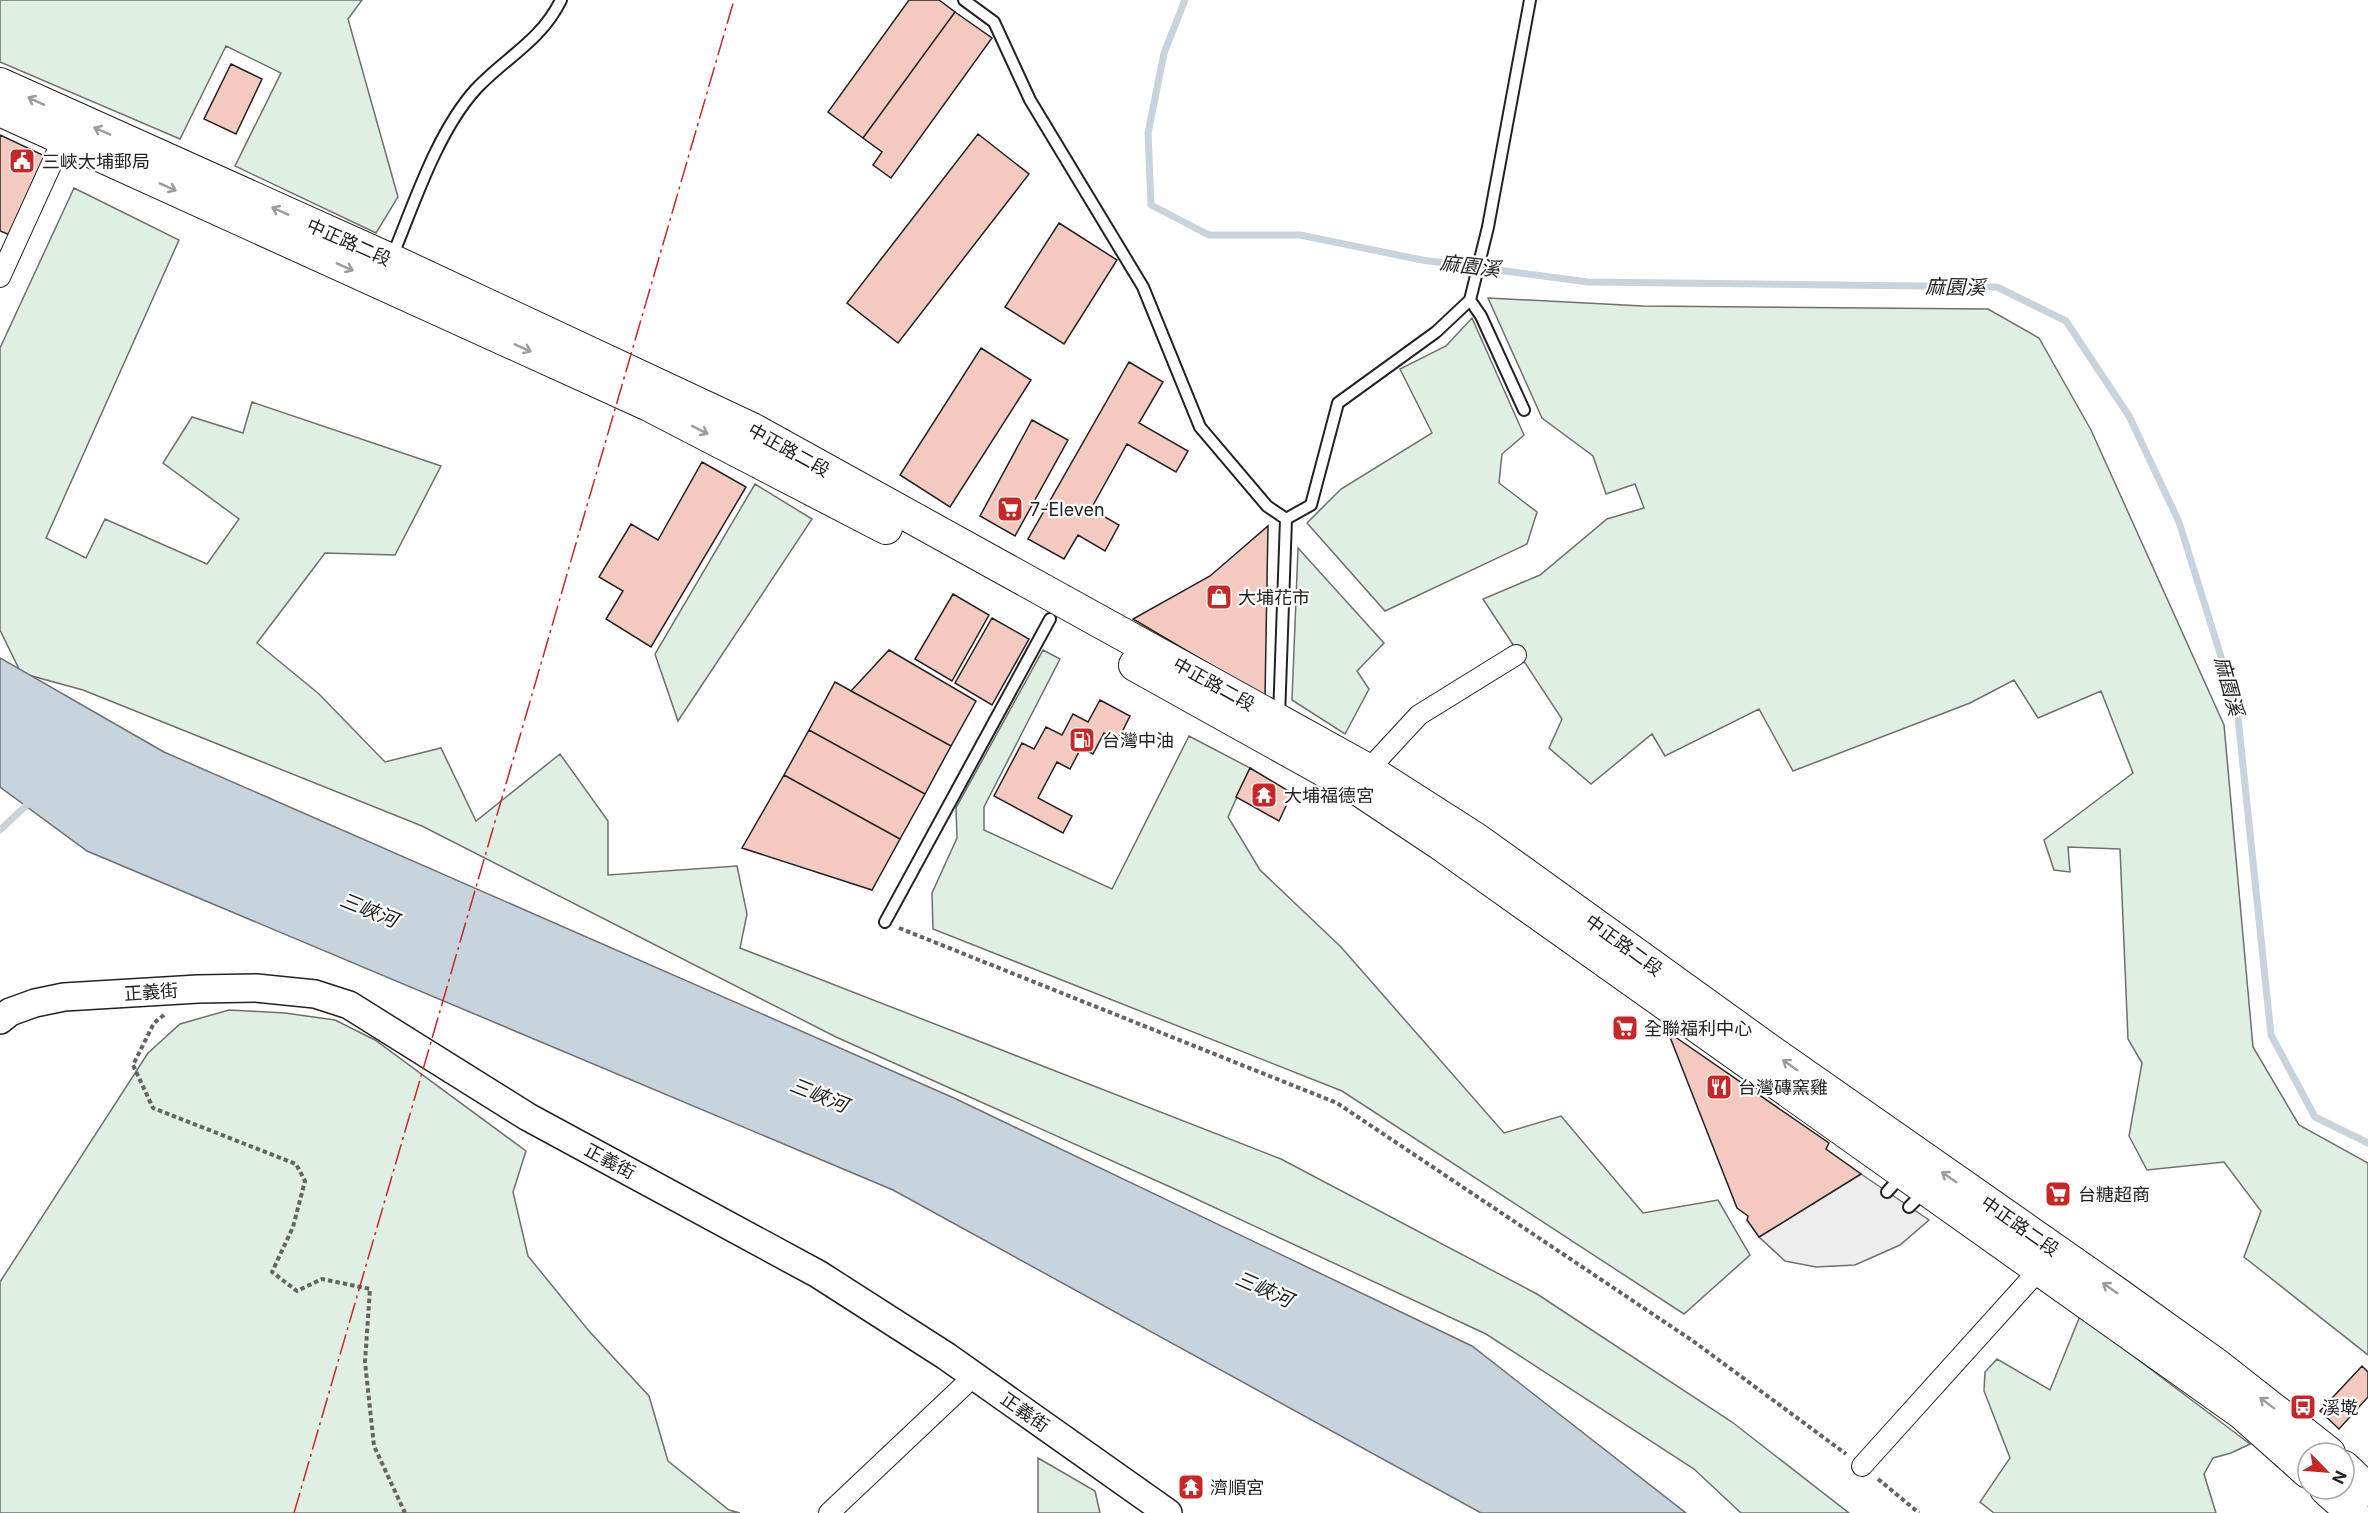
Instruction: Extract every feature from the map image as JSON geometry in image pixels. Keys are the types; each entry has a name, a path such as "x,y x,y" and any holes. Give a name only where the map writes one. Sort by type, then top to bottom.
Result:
{"main road":[{"name":"中正路二段","path":"0,84 68,128 649,405 889,529 1361,791 1449,850 1906,1191 2038,1271 2243,1414 2296,1461"},
{"name":"中正路二段","path":"0,110 68,128 391,260 752,429 1368,770 1476,839 1759,1043 2115,1292 2217,1365 2314,1441"},
{"path":"2356,1478 2368,1490"},
{"path":"2340,1501 2353,1513"}],"street":[{"path":"0,277 68,128"},
{"path":"1368,770 1419,716 1516,655"},
{"name":"正義街","path":"0,1020 10,1012 35,1003 64,997 198,988 256,988 315,994 349,1005 528,1117 818,1274 974,1376 1168,1513"},
{"path":"1862,1466 2038,1271"},
{"path":"829,1513 974,1376"}],"lane":[{"path":"391,260 427,175 456,117 477,89 535,39 561,0"},
{"path":"964,0 994,22 1030,100 1143,287 1200,427 1267,506 1286,519"},
{"path":"1286,519 1311,505 1338,403 1436,332 1470,300 1488,227 1530,0"},
{"path":"1470,300 1481,316 1524,410"},
{"path":"1278,719 1286,519"},
{"path":"885,922 1050,619"}],"path":[{"path":"885,922 1337,1103 1694,1341 1862,1466 1919,1513"},
{"path":"198,988 154,1023 133,1065 153,1108 296,1164 305,1181 293,1227 272,1272 297,1291 322,1279 370,1289 365,1362 374,1446 405,1513"}],"green space":[{"path":"0,0 362,0 348,19 398,197 376,233 235,166 281,73 226,46 180,139 0,62"},
{"path":"74,188 179,240 46,538 86,558 105,519 207,564 239,519 163,463 192,417 243,433 252,402 441,466 395,555 325,553 257,643 319,694 385,762 441,748 476,821 560,754 608,821 608,875 737,866 747,914 740,948 1281,1159 1537,1294 1732,1422 1849,1513 1741,1513 1694,1469 1486,1334 1177,1190 836,1037 422,826 83,690 21,673 0,630 0,348"},
{"path":"1488,298 1643,306 1988,309 2039,338 2091,430 2224,725 2253,1047 2299,1125 2368,1163 2368,1355 2244,1257 2261,1211 2224,1162 2147,1170 2129,1136 2142,1063 2128,1039 2120,849 2068,847 2070,872 2054,870 2044,840 2133,773 2101,691 2038,718 2014,680 1970,703 1793,771 1759,709 1665,756 1652,734 1591,784 1549,748 1562,719 1483,599 1540,575 1607,519 1644,508 1635,484 1606,494 1593,456 1542,418"},
{"path":"1472,318 1524,435 1502,454 1499,483 1537,512 1527,544 1385,611 1307,523 1341,489 1432,433 1400,369 1446,346"},
{"path":"755,484 812,519 678,721 655,654"},
{"path":"1298,548 1384,643 1357,671 1369,689 1345,734 1292,700"},
{"path":"1043,650 1060,659 984,807 984,830 1112,889 1189,736 1250,768 1228,817 1260,870 1341,947 1504,1133 1561,1116 1643,1213 1718,1200 1750,1255 1684,1314 1342,1091 933,929 932,893 957,838 956,808"},
{"path":"229,1010 285,1013 335,1020 375,1040 526,1151 513,1192 528,1256 589,1331 649,1396 668,1461 729,1510 740,1513 0,1513 0,1282 148,1053 180,1024"},
{"path":"2080,1316 2250,1444 2213,1458 2204,1474 2216,1513 1994,1513 1980,1502 2010,1458 1984,1391 1985,1372 1997,1359 2050,1390"},
{"path":"1038,1458 1095,1491 1100,1513 1038,1513"}],"shaded area":[{"path":"1861,1174 1929,1220 1900,1245 1855,1265 1816,1267 1785,1261 1759,1237"}],"water":[{"name":"三峽河","path":"0,658 164,752 954,1098 1472,1346 1686,1513 1481,1513 893,1190 87,851 0,787"}],"building":[{"path":"909,0 939,0 955,12 863,138 828,112"},
{"path":"955,12 992,38 891,178 873,165 882,152 863,138"},
{"path":"231,64 262,79 236,134 204,119"},
{"path":"978,134 1029,174 898,343 847,303"},
{"path":"0,135 47,157 10,235 0,231"},
{"path":"1059,223 1117,260 1064,344 1005,307"},
{"path":"981,348 1031,380 950,507 900,475"},
{"path":"1129,362 1163,382 1139,423 1188,451 1176,472 1127,444 1091,509 1119,525 1105,551 1078,535 1064,559 1028,539"},
{"path":"1032,420 1068,440 1015,536 980,516"},
{"path":"702,462 746,487 651,647 606,619 623,591 599,577 631,524 658,540"},
{"name":"大埔花市","path":"1268,526 1265,697 1133,619 1210,576"},
{"path":"953,594 989,615 952,681 915,659"},
{"path":"992,618 1029,639 992,705 955,683"},
{"path":"889,650 976,701 951,746 851,691"},
{"path":"835,682 951,746 925,794 809,730"},
{"path":"1100,700 1130,716 1118,740 1104,733 1093,754 1081,748 1070,769 1057,762 1038,798 1072,816 1063,833 994,796 1022,743 1034,749 1046,727 1062,735 1073,714 1088,722"},
{"path":"809,730 925,794 900,839 784,775"},
{"name":"大埔福德宮","path":"1250,768 1292,793 1279,821 1236,797"},
{"path":"784,775 900,839 872,890 742,848"},
{"name":"台灣磚窯雞","path":"1668,1032 1829,1143 1826,1149 1861,1174 1759,1237 1747,1220 1748,1216 1737,1208"},
{"path":"2362,1366 2368,1372 2368,1397 2339,1429 2320,1411"}],"waterway":[{"name":"麻園溪","path":"1185,0 1164,53 1148,133 1151,205 1209,235 1300,235 1422,260 1588,282 1997,287 2066,321 2129,416 2179,522 2237,708 2271,1035 2315,1117 2368,1143"},
{"path":"0,830 31,801"}],"power":[{"path":"294,1513 734,0"}],"place":[{"name":"三峽大埔郵局","path":"22,161"},
{"name":"7-Eleven","path":"1010,509"},
{"name":"大埔花市","path":"1219,597"},
{"name":"台灣中油","path":"1082,740"},
{"name":"大埔福德宮","path":"1264,795"},
{"name":"全聯福利中心","path":"1625,1028"},
{"name":"台灣磚窯雞","path":"1719,1087"},
{"name":"台糖超商","path":"2058,1194"},
{"name":"溪墘","path":"2303,1407"},
{"name":"濟順宮","path":"1191,1487"}]}
